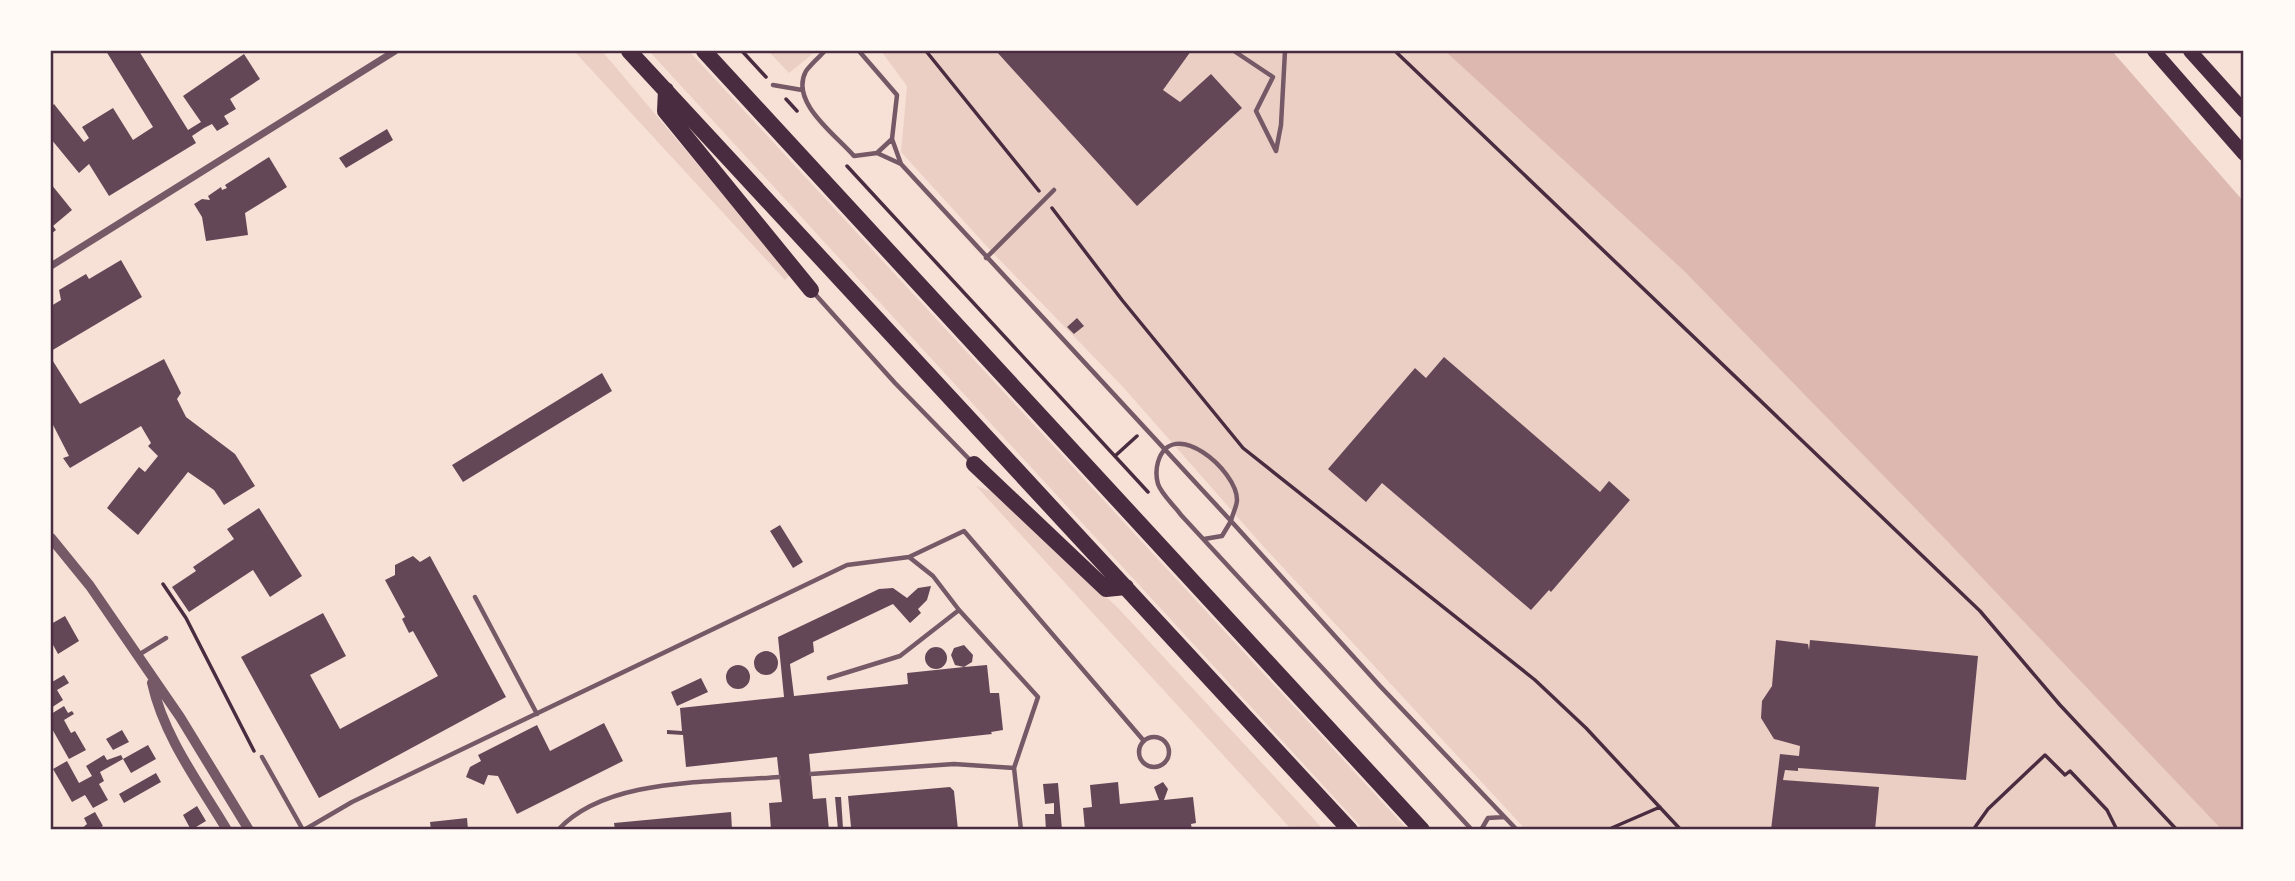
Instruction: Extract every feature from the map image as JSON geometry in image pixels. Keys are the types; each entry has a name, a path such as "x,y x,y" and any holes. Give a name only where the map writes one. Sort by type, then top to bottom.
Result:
{"highway":[{"path":"629,51 1350,830"},
{"path":"704,51 1422,830"},
{"path":"666,90 665,111 811,290"},
{"path":"974,464 1106,589 1126,587"}],"main road":[{"path":"2154,51 2244,155"},
{"path":"2190,51 2244,111"}],"street":[{"path":"51,266 395,51"},
{"path":"51,538 90,586 152,680 180,717 249,830"},
{"path":"152,680 158,708 174,743 227,830"}],"lane":[{"path":"825,51 807,70 802,90 804,100 854,156 877,153 901,164"},
{"path":"859,51 897,94 892,139 901,164 1380,686 1517,830"},
{"path":"1234,51 1272,77 1256,111 1276,151 1285,51"},
{"path":"773,85 802,90"},
{"path":"877,153 892,139"},
{"path":"986,258 1044,197 1054,190"},
{"path":"811,290 895,383 974,464"},
{"path":"1204,539 1222,536 1231,521 1237,500 1229,477 1202,450 1194,446 1174,445 1165,450 1157,467 1158,486 1204,539 1472,830"},
{"path":"260,757 303,830 352,802 847,565 909,557 964,531 1144,741"},
{"path":"909,557 933,576 959,610 1038,697 1014,768 1021,830"},
{"path":"475,597 537,714"},
{"path":"829,678 900,656 959,610"},
{"path":"136,656 166,638"},
{"path":"1159,738 1167,745 1169,755 1164,764 1156,767 1143,762 1140,749 1144,741 1159,738"},
{"path":"811,774 954,764 1014,768"},
{"path":"558,830 588,805 642,789 779,777"},
{"path":"1481,830 1488,818 1504,817"}],"path":[{"path":"741,51 801,115"},
{"path":"926,51 1044,197 1122,300 1243,447 1535,680 1586,728 1681,830"},
{"path":"1395,51 1980,611 2060,705 2177,830"},
{"path":"846,166 1115,456 1144,428"},
{"path":"163,584 186,618 260,757"},
{"path":"1973,830 1988,809 2045,755 2065,775 2070,771 2107,810 2117,830"},
{"path":"1607,830 1660,807"}],"shaded area":[{"path":"574,51 602,51 790,274 785,280"},
{"path":"649,51 689,51 1408,830 1364,830"},
{"path":"768,51 816,51 789,73"},
{"path":"881,51 1445,51 1684,271 1946,540 2222,830 1526,830 1263,546 1123,387 992,252 901,152 907,86"},
{"path":"1445,51 2112,51 2244,202 2244,830 2222,830 1946,540 1684,271"},
{"path":"976,486 999,494 1119,609 1324,830 1292,830"}],"building":[{"path":"106,51 139,51 188,130 201,122 183,96 244,54 260,79 230,99 236,109 224,116 229,124 217,131 212,124 204,128 192,136 196,143 109,196 89,164 79,173 51,139 51,107 54,104 84,142 89,138 82,127 113,108 133,140 153,127"},
{"path":"996,51 1191,51 1163,90 1180,102 1211,74 1242,108 1137,206"},
{"path":"387,129 393,140 346,168 339,158"},
{"path":"269,157 287,187 245,213 248,235 206,241 202,217 194,204 202,199 210,200 208,196 221,187 222,190 227,188 225,185"},
{"path":"51,184 72,210 53,226 56,230 51,234"},
{"path":"121,260 142,297 51,351 51,306 61,300 59,290 86,274 89,279"},
{"path":"1077,318 1084,326 1074,334 1067,327"},
{"path":"1444,357 1600,492 1609,481 1630,500 1551,592 1549,590 1531,610 1382,483 1366,502 1328,469 1415,368 1426,378"},
{"path":"51,358 80,404 164,359 181,393 177,399 186,417 235,454 255,486 224,505 214,490 188,472 138,535 107,508 139,467 145,472 158,456 148,446 151,443 141,426 70,468 63,458 69,456 51,421"},
{"path":"602,373 612,391 463,482 452,465"},
{"path":"259,508 302,576 270,597 253,570 189,612 172,587 196,571 193,567 234,539 227,529"},
{"path":"780,525 803,562 793,568 770,531"},
{"path":"413,556 420,562 430,556 506,697 319,798 241,657 323,613 346,656 310,675 340,729 438,676 413,631 409,633 402,619 405,617 385,580 395,575 395,565"},
{"path":"931,586 927,600 918,609 921,613 910,623 893,604 813,642 814,652 790,664 794,696 908,684 907,673 987,665 990,693 999,693 1003,730 991,732 992,734 809,754 813,799 826,798 829,830 771,830 769,803 782,802 777,757 686,767 683,735 667,734 667,730 682,731 680,708 784,697 778,637 879,589 893,588 907,598 918,588"},
{"path":"65,616 79,641 58,654 51,641 51,624"},
{"path":"1776,640 1808,644 1809,650 1810,640 1978,656 1966,780 1798,768 1798,771 1785,770 1783,780 1879,787 1875,830 1771,830 1780,754 1799,756 1800,746 1774,739 1761,718 1762,701 1772,686"},
{"path":"964,645 973,655 972,662 964,667 955,665 951,655 954,648"},
{"path":"936,647 944,650 947,658 944,666 936,669 928,666 925,658 928,650"},
{"path":"761,651 771,651 778,658 778,668 771,675 761,675 754,668 754,658"},
{"path":"733,665 743,665 750,672 750,682 743,689 733,689 726,682 726,672"},
{"path":"64,675 69,683 57,690 63,700 51,708 51,679 52,682"},
{"path":"701,678 708,692 677,706 671,692"},
{"path":"64,706 68,713 72,711 74,714 64,720 71,733 75,731 86,750 69,759 51,727 51,714"},
{"path":"604,723 623,761 517,814 498,776 488,775 484,785 466,777 470,767 481,761 478,755 537,725 550,751"},
{"path":"122,730 129,742 113,750 106,739"},
{"path":"148,745 156,759 131,773 123,759"},
{"path":"104,755 107,760 121,755 123,759 100,772 104,781 99,784 108,800 93,808 85,795 72,802 53,769 67,761 79,783 92,776 86,766"},
{"path":"156,773 161,782 124,803 119,794"},
{"path":"1118,782 1120,804 1159,800 1154,787 1163,782 1168,789 1164,800 1193,797 1196,823 1191,824 1192,830 1085,830 1083,808 1092,807 1090,785"},
{"path":"1058,783 1062,830 1046,830 1045,814 1054,814 1054,803 1045,804 1043,784"},
{"path":"950,787 954,791 958,830 838,830 835,797 841,797 843,828 851,827 848,796"},
{"path":"197,806 206,821 191,830 183,815"},
{"path":"95,812 103,826 96,830 80,830 87,824 84,818"},
{"path":"731,812 732,830 615,830 614,823"},
{"path":"467,818 468,830 431,830 430,822"}]}
